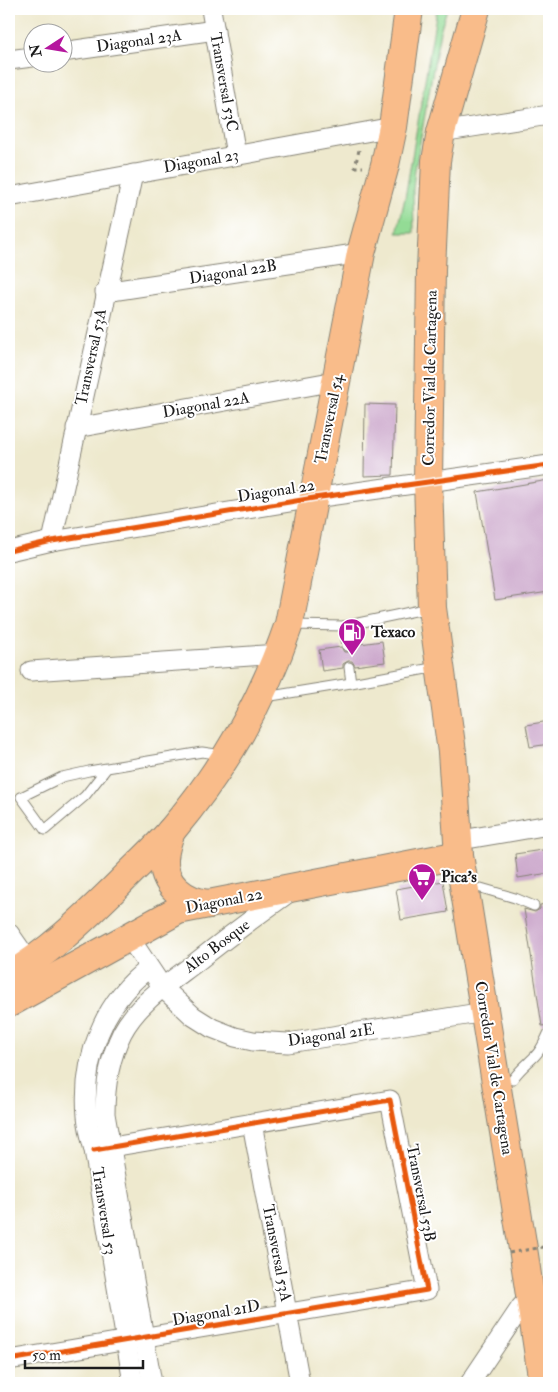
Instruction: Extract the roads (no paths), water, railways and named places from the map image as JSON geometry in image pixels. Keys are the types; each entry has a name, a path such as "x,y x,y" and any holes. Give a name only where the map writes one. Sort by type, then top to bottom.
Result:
{"main road":[{"name":"Transversal 54","path":"171,830 228,755 260,698 279,654 289,624 360,252 386,165 409,9"},
{"name":"Corredor Vial de Cartagena","path":"476,9 441,132 436,161 431,269 428,481 432,608 466,846 485,1012 540,1299"},
{"path":"171,830 164,860 166,874 173,887 183,897 196,903 211,904"},
{"path":"19,969 81,921 171,830"},
{"name":"Corredor Vial de Cartagena","path":"466,846 481,888 513,1079 540,1299 543,1383"},
{"name":"Diagonal 22","path":"9,1003 178,910 295,888 466,846"},
{"path":"81,921 92,918 108,920 122,929 129,937"}],"street":[{"name":"Transversal 53C","path":"211,9 236,155"},
{"name":"Diagonal 23A","path":"72,51 215,30"},
{"path":"9,60 22,58"},
{"path":"441,132 549,115"},
{"name":"Diagonal 23","path":"9,197 393,127"},
{"name":"Transversal 53A","path":"52,542 133,174"},
{"name":"Diagonal 22B","path":"106,292 360,252"},
{"name":"Diagonal 22A","path":"76,428 336,381"},
{"name":"Diagonal 22","path":"9,551 52,542 314,498 549,465"},
{"path":"31,671 279,654"},
{"name":"Diagonal 22","path":"466,846 549,825"},
{"name":"Alto Bosque","path":"163,988 295,888"},
{"path":"9,933 19,969"},
{"name":"Diagonal 21E","path":"129,937 163,988 193,1016 212,1028 235,1037 253,1041 288,1043 485,1012"},
{"name":"Transversal 53","path":"102,1148 87,1118 88,1065 93,1046 105,1019 128,986 149,968"},
{"name":"Transversal 53","path":"152,1383 135,1339 102,1148 105,1088 109,1066 123,1032 138,1010 163,988"},
{"name":"Transversal 53B","path":"252,1123 390,1100 427,1290"},
{"path":"102,1148 252,1123"},
{"name":"Transversal 53A","path":"252,1123 300,1383"},
{"name":"Diagonal 21D","path":"9,1360 427,1290"},
{"path":"470,1383 520,1308 540,1299"},
{"name":"Transversal 53","path":"133,1383 135,1339"}],"lane":[{"path":"289,624 344,626 432,608"},
{"path":"344,626 347,646"},
{"path":"349,667 351,683"},
{"path":"260,698 440,667"},
{"path":"107,768 85,796 45,830 20,797 62,777 107,768 202,752 228,755"},
{"path":"481,888 534,906"},
{"path":"513,1079 521,1067 544,1045 549,1032"}],"place":[{"name":"Texaco","path":"352,656"},
{"name":"Pica's","path":"422,901"}]}
